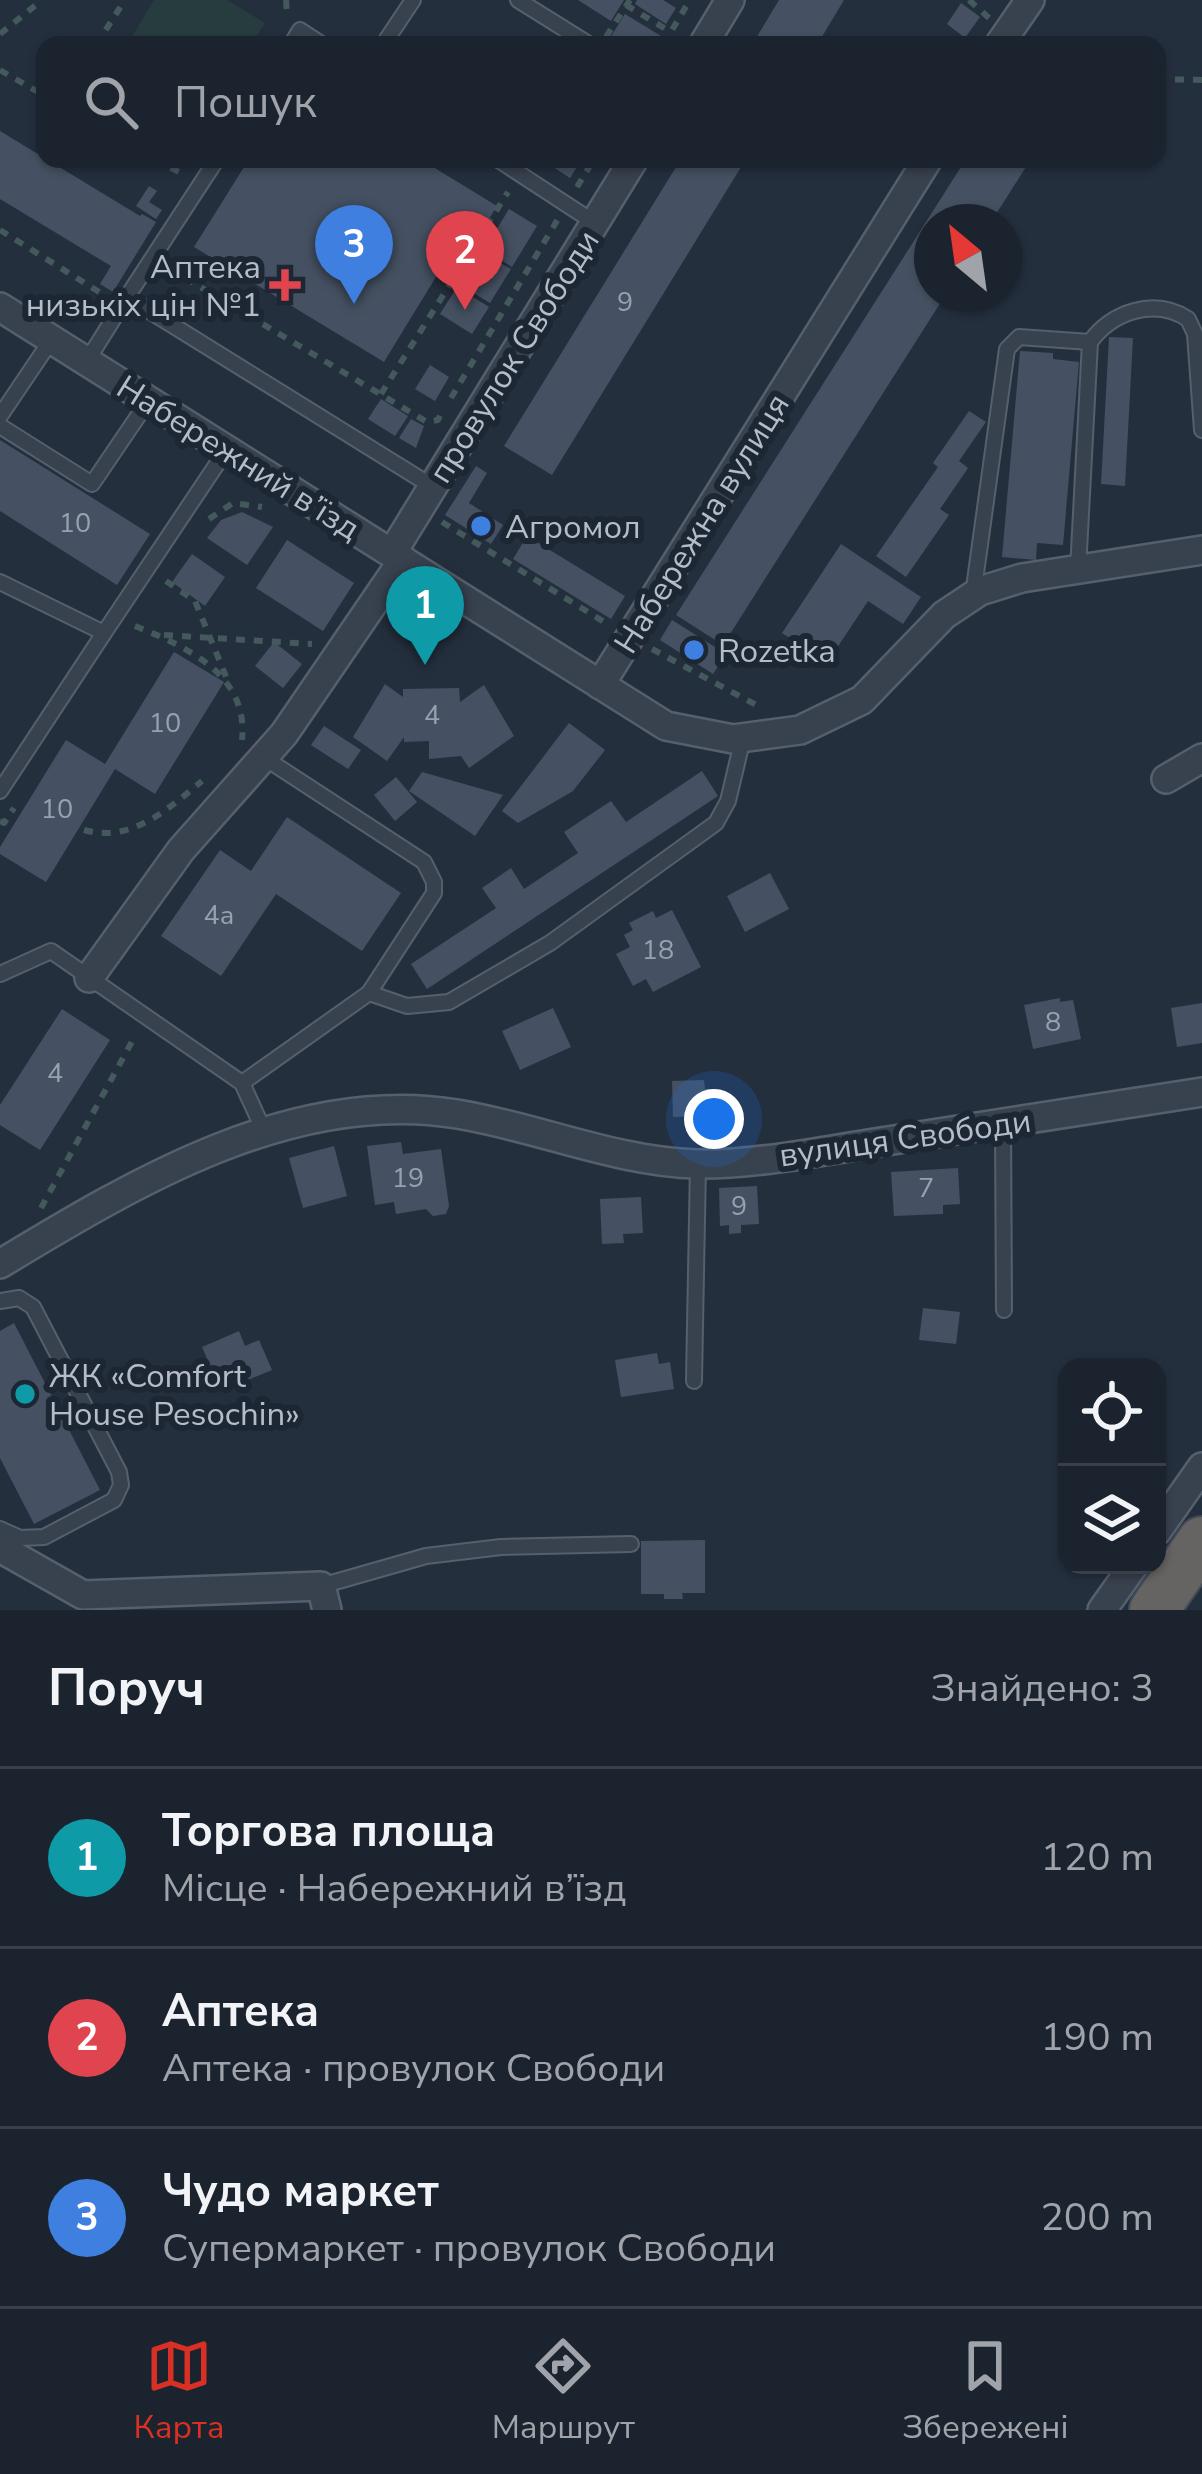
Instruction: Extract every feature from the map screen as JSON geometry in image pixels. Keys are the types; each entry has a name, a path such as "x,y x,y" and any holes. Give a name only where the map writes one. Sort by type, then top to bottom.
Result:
{"highway":[{"path":"1154,1610 1202,1541"}],"street":[{"path":"708,36 730,0"},
{"path":"1005,36 1030,0"},
{"name":"провулок Свободи","path":"89,978 252,744 284,734 398,556 433,487 629,168"},
{"name":"Набережна вулиця","path":"922,168 600,685 666,726 699,735 743,738 800,730 862,700 944,615 973,595 1000,583 1202,550"},
{"name":"Набережний в’їзд","path":"0,307 600,685"},
{"path":"1166,779 1202,758"},
{"name":"вулиця Свободи","path":"8,1260 88,1210 264,1132 327,1115 404,1107 459,1114 643,1157 698,1164 810,1153 1202,1092"},
{"path":"1166,1519 1202,1467"},
{"path":"0,1548 83,1594 324,1598"},
{"path":"1102,1610 1128,1574"}],"lane":[{"path":"389,36 413,0"},
{"path":"518,0 576,36"},
{"path":"87,362 211,168"},
{"path":"511,168 596,223"},
{"path":"127,297 433,487"},
{"path":"1078,570 1090,342 1104,323 1122,313 1169,310 1188,319 1195,334 1202,430"},
{"path":"973,595 1007,349 1019,337 1090,342"},
{"path":"0,416 52,339"},
{"path":"0,426 92,484 149,400"},
{"path":"0,791 227,448"},
{"path":"0,582 104,633"},
{"path":"369,994 406,1006 449,1002 550,943 716,823 728,801 743,738"},
{"path":"242,1083 369,994 434,893 424,862 252,744"},
{"path":"0,974 51,952 242,1083 264,1132"},
{"path":"1003,1123 1004,1310"},
{"path":"694,1381 698,1164"},
{"path":"0,1300 19,1298 32,1305 121,1478 114,1500 44,1537 20,1538 0,1529"},
{"path":"324,1598 426,1556 501,1547 631,1544"}],"path":[{"path":"0,34 42,0"},
{"path":"102,36 124,0"},
{"path":"668,36 690,0"},
{"path":"607,36 628,3 670,32"},
{"path":"0,70 36,91"},
{"path":"1166,80 1202,80"},
{"path":"171,168 189,178"},
{"path":"179,252 175,267 182,276 427,422 437,420 588,168"},
{"path":"380,394 520,174"},
{"path":"205,522 233,503 268,509"},
{"path":"156,596 166,580 195,601 252,744 233,753"},
{"path":"146,611 136,626 209,664 231,688"},
{"path":"158,635 322,645 310,660"},
{"path":"85,830 104,836 131,831 212,772"},
{"path":"0,821 4,823 17,803"},
{"path":"8,1260 146,1017"}],"green space":[{"path":"154,0 227,0 265,23 257,36 132,36"}],"building":[{"path":"578,0 624,0 611,21"},
{"path":"637,0 663,0 676,8 666,24 635,4"},
{"path":"779,0 844,0 822,36 757,36"},
{"path":"961,3 980,17 966,36 947,24"},
{"path":"625,14 661,36 611,36"},
{"path":"0,131 36,153 36,168 61,168 156,222 113,292 100,284 111,266 0,199"},
{"path":"243,168 435,168 497,206 477,239 464,231 384,362 194,247"},
{"path":"555,168 576,168 570,178"},
{"path":"675,168 740,168 552,475 504,446"},
{"path":"960,168 1025,168 1002,204 937,204"},
{"path":"149,186 157,191 149,202 162,210 156,219 136,206"},
{"path":"509,209 537,226 512,267 484,250"},
{"path":"914,241 914,312 935,312 723,645 676,615"},
{"path":"480,251 511,269 490,303 460,285"},
{"path":"457,287 489,307 472,334 440,314"},
{"path":"1109,337 1133,338 1125,486 1101,484"},
{"path":"1020,351 1053,353 1053,359 1079,362 1063,545 1037,543 1036,560 1002,557"},
{"path":"430,365 449,377 435,401 415,389"},
{"path":"381,399 408,416 395,436 368,419"},
{"path":"969,411 986,422 959,461 968,468 940,509 949,515 906,577 876,556 938,467 933,463"},
{"path":"411,419 424,426 416,448 399,438"},
{"path":"0,440 150,534 117,585 0,511"},
{"path":"476,466 487,473 469,503 503,525 491,544 445,515"},
{"path":"242,512 273,527 247,565 207,538 221,520"},
{"path":"527,536 625,596 611,619 513,559"},
{"path":"287,540 354,583 323,631 256,588"},
{"path":"841,544 921,597 903,624 868,601 827,663 782,633"},
{"path":"192,554 225,577 205,606 172,582"},
{"path":"672,620 726,654 713,674 660,640"},
{"path":"274,642 302,664 283,688 255,666"},
{"path":"174,652 224,682 155,794 115,769 46,882 0,854 66,740 105,764"},
{"path":"385,684 403,697 403,689 459,688 460,702 484,685 514,736 469,768 461,756 429,759 429,741 404,742 404,737 387,761 353,737"},
{"path":"569,723 605,750 573,791 518,823 502,811"},
{"path":"324,726 361,750 348,769 311,745"},
{"path":"702,771 718,796 427,989 411,964 496,908 482,888 511,868 524,889 578,853 564,832 611,801 626,822"},
{"path":"422,772 503,795 475,836 409,791"},
{"path":"396,777 417,802 395,821 374,795"},
{"path":"287,817 401,893 362,951 276,894 221,976 161,936 220,850 251,871"},
{"path":"770,873 789,909 745,932 727,896"},
{"path":"672,910 701,967 653,992 646,979 633,986 616,954 630,947 624,935 633,930 629,923 653,911 656,918"},
{"path":"1060,998 1060,1002 1073,1000 1081,1039 1033,1049 1024,1005"},
{"path":"1202,1003 1202,1043 1177,1047 1171,1008"},
{"path":"553,1008 571,1047 520,1070 502,1031"},
{"path":"62,1009 110,1040 40,1150 0,1125 0,1105"},
{"path":"704,1080 705,1089 713,1089 713,1100 705,1100 705,1116 673,1117 672,1081"},
{"path":"401,1142 403,1154 441,1149 449,1206 446,1214 433,1216 426,1209 396,1214 394,1202 375,1205 367,1146"},
{"path":"334,1146 347,1196 303,1208 289,1158"},
{"path":"958,1168 960,1204 943,1205 943,1214 894,1216 891,1172"},
{"path":"757,1186 759,1224 741,1225 741,1233 729,1234 729,1225 720,1226 719,1188"},
{"path":"641,1197 643,1233 623,1234 624,1243 602,1244 600,1199"},
{"path":"923,1308 960,1312 956,1344 919,1340"},
{"name":"ЖК «Comfort House Pesochin»","path":"14,1323 100,1490 34,1524 0,1458 0,1331"},
{"path":"239,1331 245,1346 259,1340 272,1370 221,1391 202,1347"},
{"path":"657,1353 659,1364 670,1362 674,1389 621,1397 615,1360"},
{"path":"705,1540 705,1593 682,1593 683,1599 641,1594 641,1541"}],"place":[{"name":"Аптека низькіх цін №1","path":"285,285"},
{"name":"Чудо маркет","path":"354,304"},
{"name":"Аптека","path":"465,310"},
{"name":"Агромол","path":"481,526"},
{"name":"Rozetka","path":"694,650"},
{"name":"Торгова площа","path":"425,665"},
{"name":"ЖК «Comfort House Pesochin»","path":"25,1394"}]}
